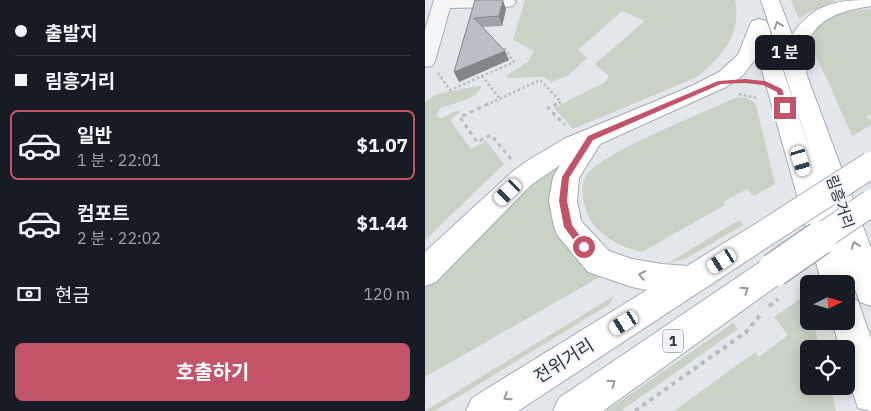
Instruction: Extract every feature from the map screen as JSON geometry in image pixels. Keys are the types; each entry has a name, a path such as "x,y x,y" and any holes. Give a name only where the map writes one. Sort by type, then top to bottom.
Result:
{"main road":[{"name":"림흥거리","path":"752,0 835,275"},
{"name":"림흥거리","path":"769,0 780,90 871,291"},
{"path":"425,272 530,172 579,133 728,88 745,81 765,83 780,90 803,30 815,18 833,8 871,1"},
{"path":"728,88 741,64 752,50 759,26"},
{"path":"579,133 566,177 563,201 568,227 599,262 632,273 662,279 690,281"},
{"name":"전위거리","path":"485,411 871,166"},
{"name":"1","path":"572,411 871,203"},
{"path":"851,330 871,395"}],"street":[{"path":"425,61 443,1 507,2"}],"path":[{"path":"425,61 435,68 450,90 514,62 504,48"},
{"path":"482,76 500,99"},
{"path":"516,165 491,135 477,142 459,117 540,80 561,102 548,108 579,133"},
{"path":"728,88 749,94 780,90"},
{"path":"635,411 746,332 769,306"}],"green space":[{"path":"525,0 735,0 736,24 733,34 722,53 697,77 573,129 554,108 604,83 609,76 595,64 645,21 622,11 578,50 587,58 569,75 552,82 543,77 507,78 507,75 528,62 534,51 513,40"},
{"path":"791,0 837,0 799,19"},
{"path":"871,9 871,114 866,117 871,120 871,125 852,136 817,57 813,43 814,34 819,26 834,16"},
{"path":"482,86 475,95 440,108 436,117 442,118 456,111 461,111 450,120 471,149 486,141 504,164 425,240 425,102 437,94"},
{"path":"742,97 753,101 756,105 775,184 754,196 747,189 723,202 725,205 642,252 610,239 596,228 587,213 583,200 584,180 595,167 631,145 735,98"},
{"path":"551,168 555,168 558,171 550,206 554,225 565,241 603,275 425,377 425,285 519,190"},
{"path":"739,220 743,225 685,259 668,263"},
{"path":"614,296 610,304 435,411 425,411"},
{"path":"800,299 800,330 815,330 818,340 800,340 800,395 832,395 836,411 674,411 755,352 759,357 788,335 774,317"},
{"path":"733,323 738,329 621,411 606,411"}],"building":[{"path":"475,0 503,0 499,16 474,18 505,51 454,72"}],"route":[{"path":"584,247 568,227 563,201 566,177 591,138 720,82 745,81 765,83 780,90 785,108"}]}
